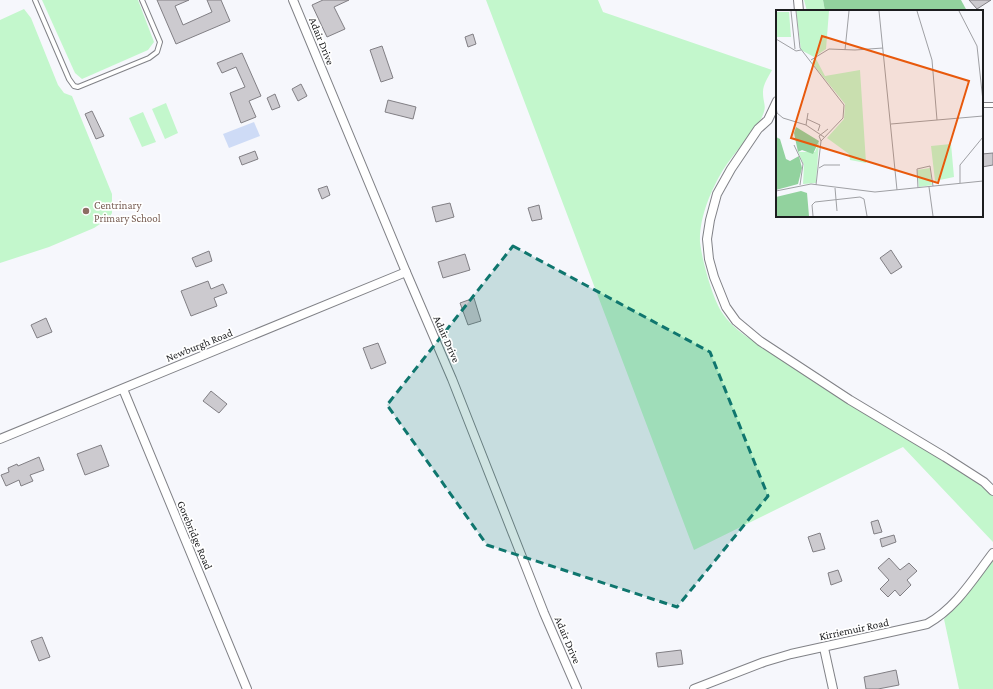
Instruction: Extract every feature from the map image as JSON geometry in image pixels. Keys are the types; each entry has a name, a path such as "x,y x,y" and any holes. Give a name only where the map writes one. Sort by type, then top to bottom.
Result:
{"street":[{"name":"Adair Drive","path":"293,0 452,379 544,613 577,689"},
{"path":"798,0 799,10"},
{"path":"776,103 768,120 758,128 717,194 710,220 707,239 709,259 714,277 726,307 736,321 760,341 850,400 984,482 993,491"},
{"name":"Newburgh Road","path":"0,439 406,272"},
{"name":"Gorebridge Road","path":"123,389 247,689"},
{"name":"Kirriemuir Road","path":"694,689 764,662 791,654 912,628 933,621 955,603 993,553"},
{"path":"824,648 833,689"}],"lane":[{"path":"35,0 69,79 74,86 78,87 149,58 158,52 160,42 142,0"}],"highlighted area":[{"path":"513,246 710,352 768,496 677,607 487,545 387,405"}],"green space":[{"path":"42,0 138,0 154,42 148,50 82,79 75,73"},
{"path":"486,0 598,0 603,12 772,70 763,89 765,108 761,119 723,170 710,195 701,223 700,242 705,268 714,296 721,311 736,329 747,337 945,458 983,484 993,494 993,542 903,447 694,550"},
{"path":"804,0 823,0 825,10 807,10"},
{"path":"823,0 961,0 966,10 825,10"},
{"path":"24,9 31,18 58,85 64,93 72,96 112,194 112,213 109,218 94,228 49,247 0,263 0,20"},
{"path":"166,103 178,133 165,139 152,109"},
{"path":"143,112 156,142 142,147 129,118"},
{"path":"993,559 993,689 959,689 944,619 958,604"}],"water":[{"path":"254,122 260,136 229,148 223,134"}],"building":[{"path":"157,0 189,0 175,6 183,25 212,12 207,0 221,0 230,21 176,44"},
{"path":"323,0 349,0 334,7 345,29 327,37 312,5"},
{"path":"969,0 991,0 977,9"},
{"path":"473,34 476,44 468,47 465,37"},
{"path":"382,46 393,78 381,82 370,50"},
{"path":"242,53 261,96 249,101 256,117 241,123 230,93 245,87 236,67 222,73 217,63"},
{"path":"301,84 307,96 298,101 292,89"},
{"path":"275,94 280,107 272,110 267,98"},
{"path":"388,100 416,107 413,119 385,112"},
{"path":"92,111 104,136 96,139 85,114"},
{"path":"255,151 258,159 242,165 239,157"},
{"path":"993,153 993,165 983,167 983,154"},
{"path":"327,186 330,195 322,199 318,189"},
{"path":"450,203 454,217 436,222 432,207"},
{"path":"539,205 542,219 532,221 528,208"},
{"path":"891,250 902,267 891,274 880,258"},
{"path":"209,251 212,261 196,267 192,258"},
{"path":"465,254 470,270 443,278 438,262"},
{"path":"208,281 211,289 223,284 227,293 214,298 217,306 191,316 181,291"},
{"path":"474,298 481,321 468,325 460,303"},
{"path":"46,318 52,332 37,338 31,325"},
{"path":"378,343 386,363 371,369 363,348"},
{"path":"211,391 227,404 219,413 203,401"},
{"path":"101,445 109,466 85,475 77,454"},
{"path":"39,457 44,470 30,475 33,481 21,486 19,480 6,486 1,475 9,472 8,468 17,464 18,466"},
{"path":"878,520 882,532 874,534 871,522"},
{"path":"820,533 825,549 813,552 808,537"},
{"path":"894,535 896,542 882,547 880,539"},
{"path":"889,558 900,570 909,563 917,571 907,580 911,585 900,596 895,590 888,597 880,589 889,580 878,568"},
{"path":"838,570 842,581 831,585 828,573"},
{"path":"42,637 50,657 39,661 31,641"},
{"path":"681,650 683,664 658,667 656,653"},
{"path":"896,670 899,685 878,689 866,689 864,677"}],"place":[{"name":"Centrinary Primary School","path":"86,211"}]}
